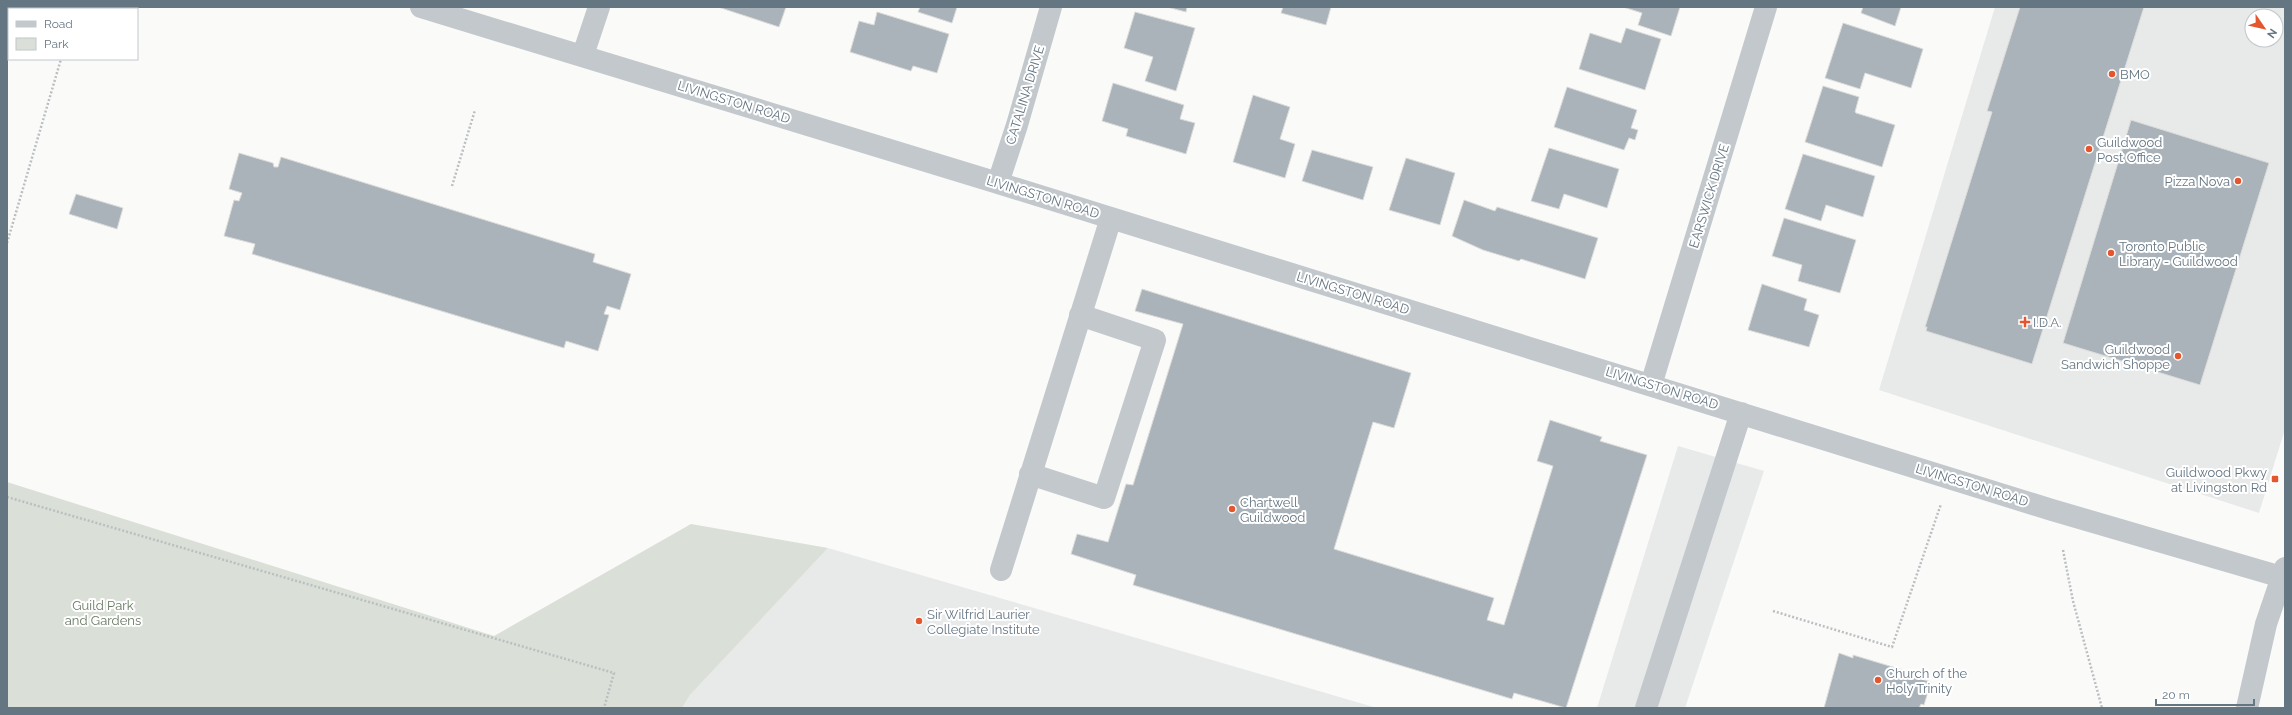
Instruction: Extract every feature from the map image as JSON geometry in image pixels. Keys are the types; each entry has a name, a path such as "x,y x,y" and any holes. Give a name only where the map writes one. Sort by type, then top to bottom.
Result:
{"street":[{"name":"LIVINGSTON ROAD","path":"421,7 583,55 1949,478 2284,574"},
{"path":"583,55 599,7"},
{"name":"CATALINA DRIVE","path":"998,183 1017,125 1051,7"},
{"name":"EARSWICK DRIVE","path":"1651,385 1766,7"},
{"path":"1001,570 1111,218"},
{"path":"1030,474 1104,498 1155,340 1080,315"},
{"path":"1646,708 1741,413"},
{"path":"2247,708 2266,624 2284,574"}],"path":[{"path":"7,243 62,60"},
{"path":"452,186 475,110"},
{"path":"1773,611 1892,647 1949,478"},
{"path":"7,497 614,673 604,708"},
{"path":"2063,550 2073,601 2102,708"}],"shaded area":[{"path":"1995,7 2285,7 2285,429 2259,513 1879,390"},
{"path":"1678,446 1764,471 1685,708 1597,708"},
{"name":"Sir Wilfrid Laurier Collegiate Institute","path":"828,548 1377,708 682,708 690,695"}],"green space":[{"name":"Guild Park and Gardens","path":"7,482 494,636 691,524 828,548 690,695 682,708 7,708"}],"building":[{"path":"718,7 786,7 779,27"},
{"path":"920,7 957,7 952,23 918,12"},
{"path":"1167,7 1187,7 1186,12"},
{"path":"1283,7 1331,7 1326,25 1281,13"},
{"path":"1623,7 1680,7 1671,36 1638,25 1642,13"},
{"path":"1863,7 1901,7 1895,26 1861,13"},
{"path":"2020,7 2144,7 2032,364 1926,331 1927,327 1925,327 1992,112 1987,111"},
{"path":"877,12 949,34 937,73 913,66 911,71 850,52 859,21 874,25"},
{"path":"1135,12 1195,28 1176,91 1145,81 1153,57 1124,48"},
{"path":"1843,23 1923,49 1911,88 1865,73 1860,89 1825,78"},
{"path":"1626,28 1661,39 1645,90 1579,69 1590,33 1621,43"},
{"path":"1113,83 1184,105 1180,119 1195,123 1186,154 1126,136 1128,129 1102,121"},
{"path":"1823,86 1859,97 1856,113 1895,125 1882,167 1805,142"},
{"path":"1567,87 1637,110 1631,128 1638,130 1635,140 1629,138 1624,150 1554,127"},
{"path":"1253,95 1290,107 1280,139 1295,144 1285,178 1233,162"},
{"path":"2131,120 2269,163 2200,385 2063,343"},
{"path":"1549,148 1619,169 1607,208 1564,194 1559,209 1531,201"},
{"path":"1312,150 1373,167 1363,200 1302,181"},
{"path":"239,153 273,163 274,167 278,167 281,157 595,254 593,262 631,274 620,310 607,306 604,314 609,315 598,351 566,341 564,348 252,254 255,244 224,236 234,200 239,201 242,193 229,189"},
{"path":"1803,154 1875,176 1863,217 1826,205 1821,221 1785,209"},
{"path":"1406,158 1455,173 1440,225 1389,210"},
{"path":"76,194 123,208 117,229 69,214"},
{"path":"1464,200 1495,211 1497,207 1598,238 1585,279 1521,259 1519,261 1483,250 1452,236"},
{"path":"1784,218 1856,240 1840,293 1798,281 1802,265 1772,256"},
{"path":"1762,284 1807,299 1804,310 1819,315 1809,347 1748,330"},
{"name":"Chartwell Guildwood","path":"1142,289 1411,373 1394,428 1373,422 1334,549 1494,598 1487,620 1504,625 1553,466 1537,461 1550,420 1602,437 1600,441 1647,455 1566,708 1514,693 1512,699 1133,585 1136,575 1071,554 1077,534 1108,542 1126,484 1133,485 1183,324 1135,311"},
{"name":"Church of the Holy Trinity","path":"1839,653 1853,658 1853,655 1916,674 1915,677 1931,682 1924,705 1921,704 1919,708 1824,708"}],"place":[{"name":"BMO","path":"2112,74"},
{"name":"Guildwood Post Office","path":"2089,149"},
{"name":"Pizza Nova","path":"2238,181"},
{"name":"Toronto Public Library - Guildwood","path":"2111,253"},
{"name":"I.D.A.","path":"2025,322"},
{"name":"Guildwood Sandwich Shoppe","path":"2178,356"},
{"name":"Guildwood Pkwy at Livingston Rd","path":"2275,479"},
{"name":"Chartwell Guildwood","path":"1232,509"},
{"name":"Sir Wilfrid Laurier Collegiate Institute","path":"919,621"},
{"name":"Church of the Holy Trinity","path":"1878,680"}]}
